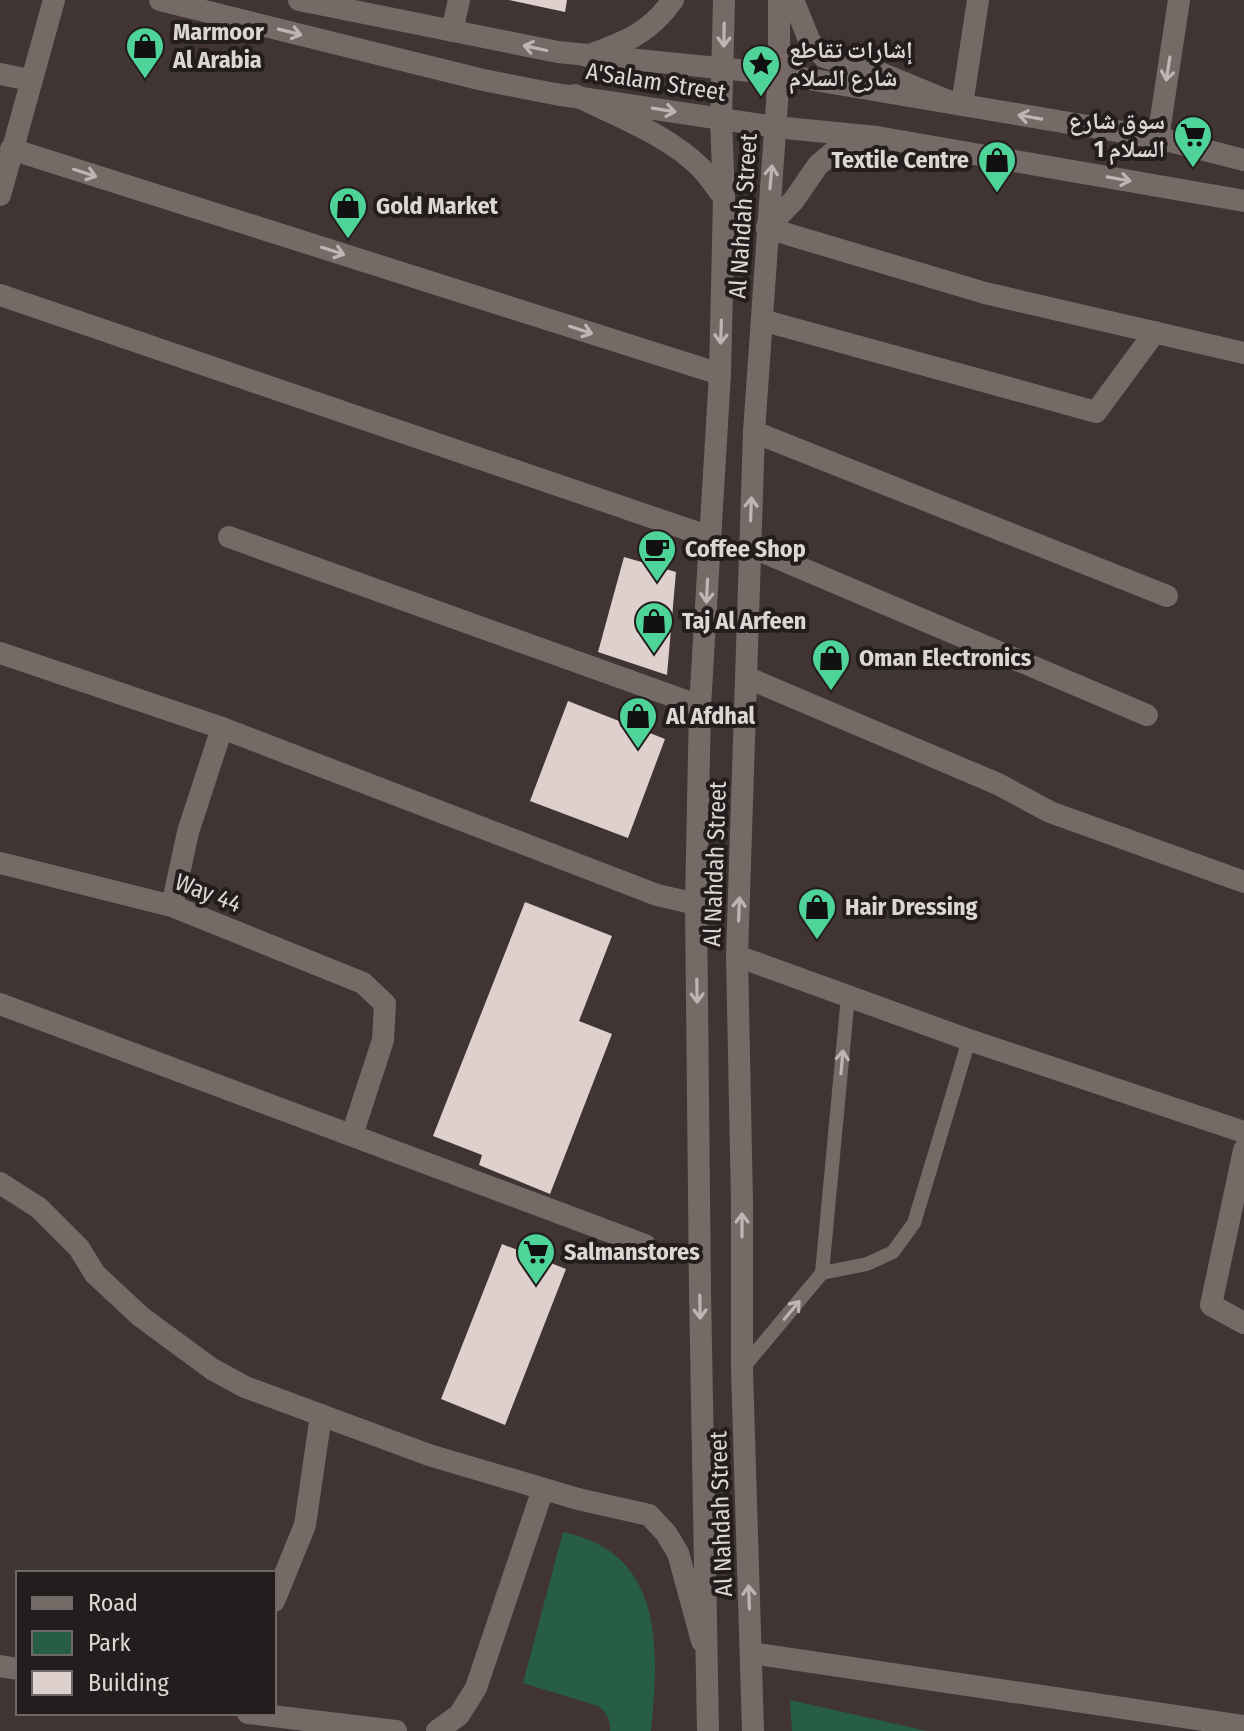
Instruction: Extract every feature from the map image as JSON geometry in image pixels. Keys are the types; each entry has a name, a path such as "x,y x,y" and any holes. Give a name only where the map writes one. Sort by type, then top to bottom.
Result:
{"street":[{"path":"0,195 54,0"},
{"name":"A'Salam Street","path":"160,0 483,80 775,127 877,137 1244,201"},
{"name":"A'Salam Street","path":"299,0 558,52 779,74 1158,138 1244,160"},
{"path":"452,31 459,0"},
{"path":"587,56 633,39 652,25 673,0"},
{"name":"Al Nahdah Street","path":"708,1731 696,904 700,706 720,374 724,0"},
{"name":"Al Nahdah Street","path":"753,1731 742,1370 737,956 754,432 779,74 779,0"},
{"path":"793,0 810,42 824,57 880,73 958,104 978,0"},
{"path":"1158,138 1179,0"},
{"path":"0,74 30,80"},
{"path":"575,95 669,145 700,167 724,198"},
{"path":"877,137 836,150 818,165 794,200 767,228 985,293 1244,353"},
{"path":"11,149 720,374"},
{"path":"0,295 710,537"},
{"path":"762,320 1096,412 1155,332"},
{"path":"754,432 1167,596"},
{"path":"229,537 700,706"},
{"path":"749,546 1147,715"},
{"path":"0,653 222,728 657,895 696,904"},
{"path":"748,678 998,784 1050,812 1244,882"},
{"path":"172,906 188,832 222,728"},
{"name":"Way 44","path":"0,863 172,906 363,983 385,1004 383,1040 352,1135"},
{"path":"737,956 969,1040 1244,1132"},
{"path":"0,1004 645,1245"},
{"path":"1244,1150 1211,1305 1244,1323"},
{"path":"0,1183 39,1208 79,1248 95,1274 140,1316 200,1360 245,1387 429,1455 543,1489 649,1515 666,1533 678,1553 708,1662"},
{"path":"276,1596 305,1525 321,1415"},
{"path":"437,1731 459,1715 476,1688 543,1489"},
{"path":"751,1653 1244,1726"},
{"path":"264,1715 396,1731"}],"lane":[{"path":"742,1370 822,1273 848,996"},
{"path":"822,1273 867,1264 893,1252 914,1223 969,1040"}],"green space":[{"path":"563,1532 596,1543 621,1560 638,1583 654,1638 651,1731 610,1731 607,1717 598,1706 523,1683"},
{"path":"790,1700 927,1731 792,1731"}],"building":[{"path":"509,0 567,0 565,12"},
{"path":"624,557 676,572 667,675 598,652"},
{"path":"568,701 665,739 628,838 530,801"},
{"path":"525,902 612,936 579,1021 612,1034 550,1194 479,1165 482,1155 433,1136"},
{"path":"502,1244 566,1269 505,1425 441,1399"}],"place":[{"name":"Marmoor Al Arabia","path":"145,80"},
{"name":"إشارات تقاطع شارع السلام","path":"761,98"},
{"name":"سوق شارع السلام 1","path":"1193,169"},
{"name":"Textile Centre","path":"997,194"},
{"name":"Gold Market","path":"348,240"},
{"name":"Coffee Shop","path":"657,583"},
{"name":"Taj Al Arfeen","path":"654,655"},
{"name":"Oman Electronics","path":"831,692"},
{"name":"Al Afdhal","path":"638,750"},
{"name":"Hair Dressing","path":"817,941"},
{"name":"Salmanstores","path":"536,1286"}]}
